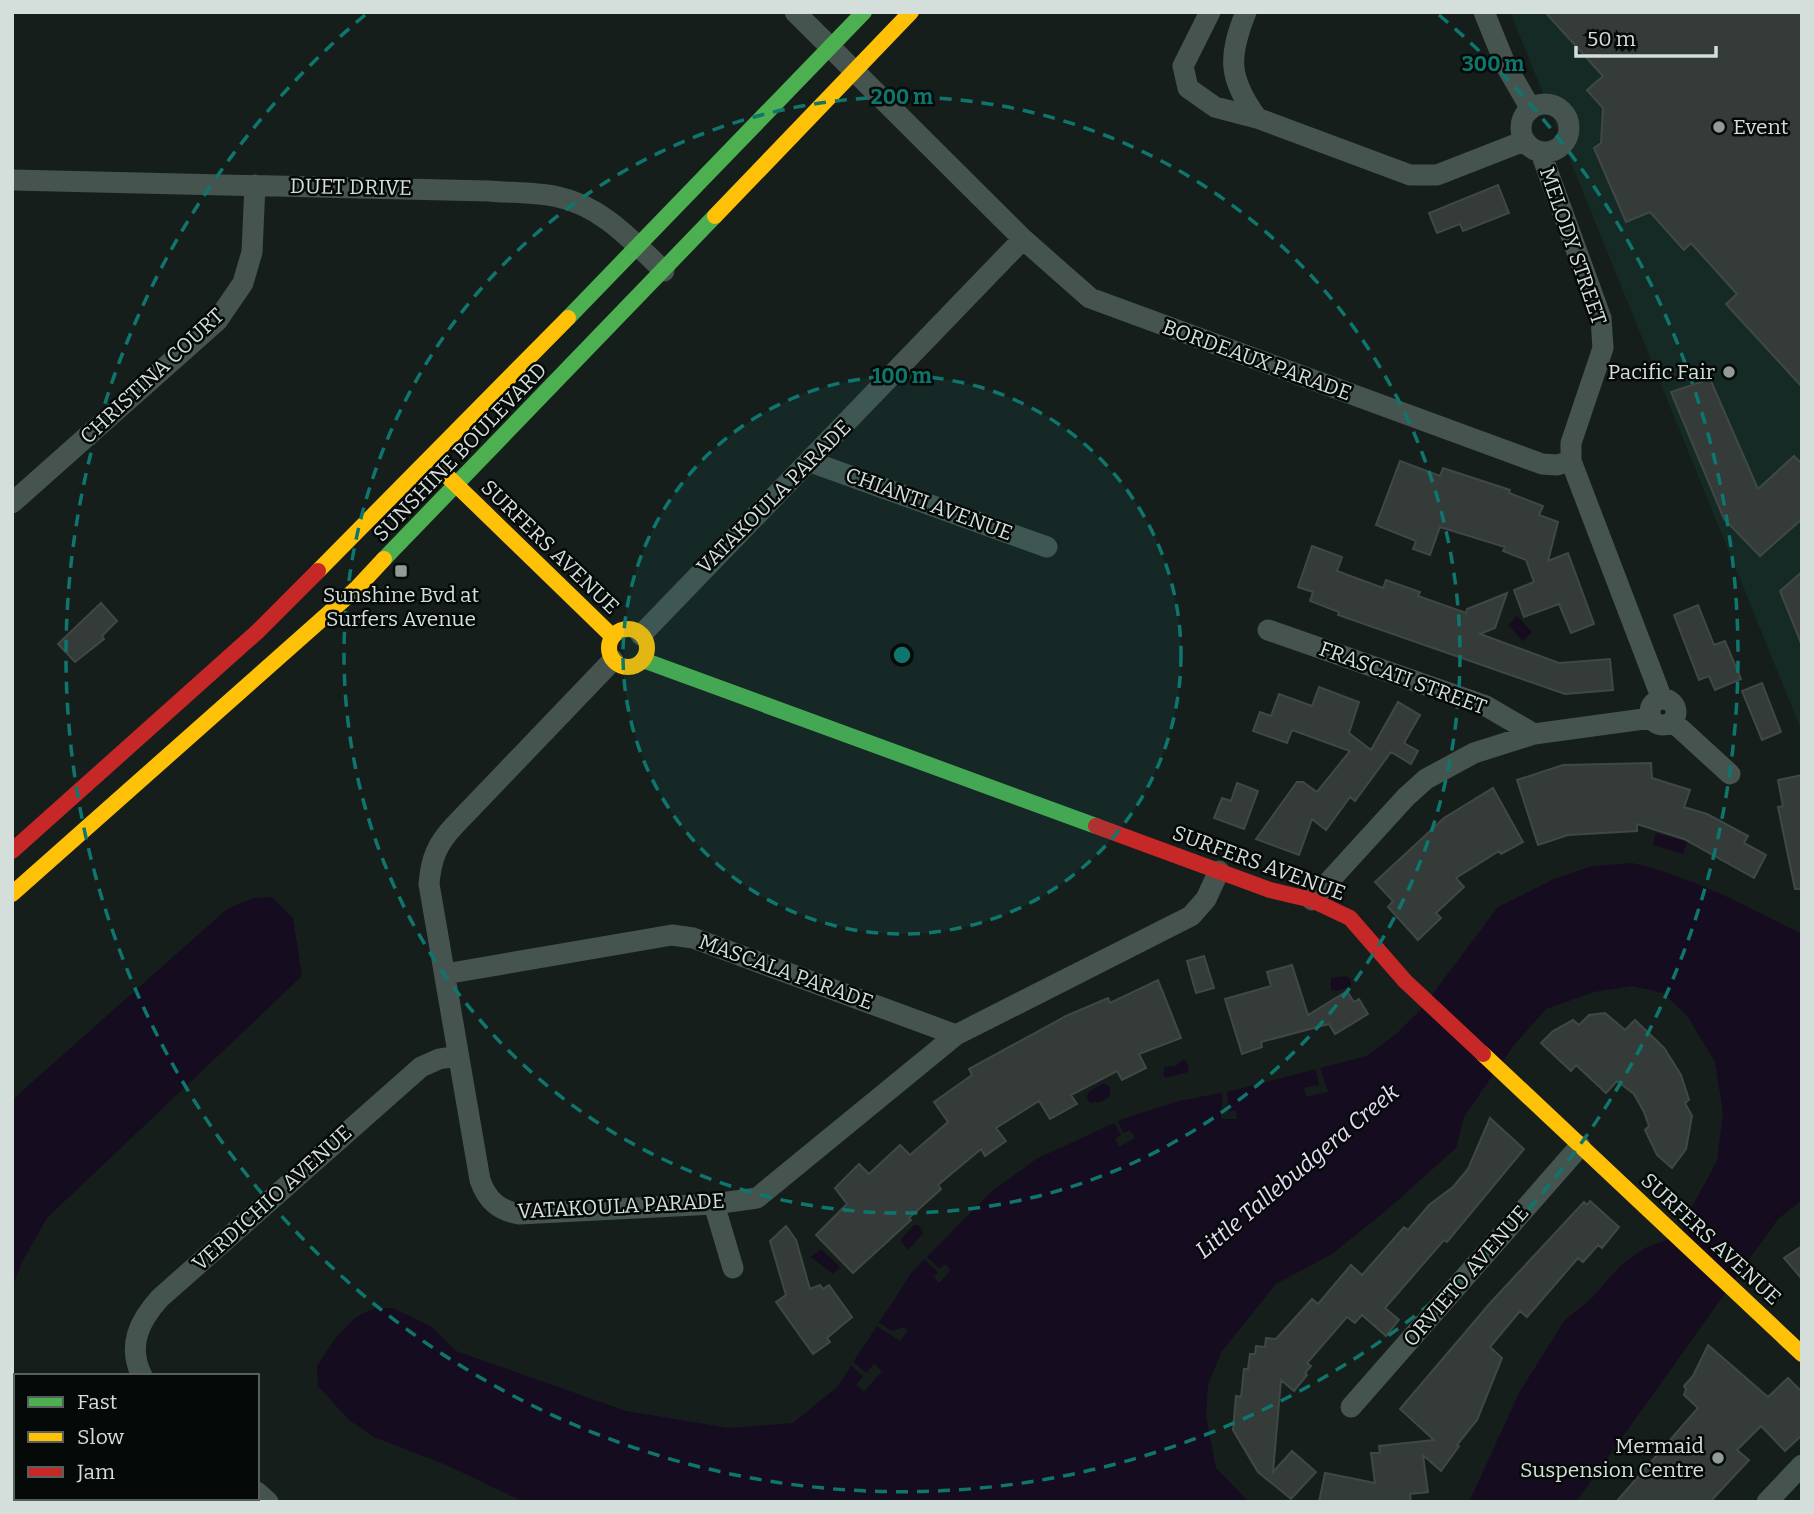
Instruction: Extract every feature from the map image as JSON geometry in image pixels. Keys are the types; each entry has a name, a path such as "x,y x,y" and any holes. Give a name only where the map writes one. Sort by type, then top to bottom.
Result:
{"main road":[{"name":"SUNSHINE BOULEVARD","path":"12,851 257,632 639,247 864,12"},
{"name":"SUNSHINE BOULEVARD","path":"12,894 356,588 911,12"},
{"name":"SURFERS AVENUE","path":"429,458 612,636"},
{"path":"631,629 641,635 647,643 643,660 625,667 612,660 608,648 612,636 631,629"},
{"name":"SURFERS AVENUE","path":"643,660 1270,890 1312,900 1335,910 1362,928 1405,981 1802,1354"}],"street":[{"name":"BORDEAUX PARADE","path":"795,12 829,49 1023,239 1090,298 1542,464 1557,466 1571,461"},
{"path":"1210,12 1183,66 1188,89 1215,107 1257,118 1410,175 1437,175 1533,147 1562,146 1569,125 1557,107 1544,104 1531,108 1521,127 1533,147"},
{"path":"1246,12 1233,44 1234,70 1245,100 1257,118"},
{"path":"1484,12 1506,66 1531,108"},
{"name":"MELODY STREET","path":"1533,147 1601,318 1604,348 1571,443 1571,461"},
{"name":"DUET DRIVE","path":"12,180 488,191 557,197 595,211 664,271"},
{"name":"CHRISTINA COURT","path":"12,502 217,321 243,283 252,252 255,185"},
{"name":"VATAKOULA PARADE","path":"641,635 811,462 1023,239"},
{"path":"1571,461 1662,713 1730,774"},
{"name":"CHIANTI AVENUE","path":"811,462 1047,547"},
{"name":"FRASCATI STREET","path":"1268,630 1486,706 1534,734"},
{"name":"VATAKOULA PARADE","path":"612,660 439,842 430,863 429,884 480,1180 485,1196 505,1211 519,1214 714,1204 757,1198 956,1035 1191,916 1206,899 1219,870"},
{"path":"1312,900 1426,779 1474,753 1534,734 1662,713"},
{"name":"MASCALA PARADE","path":"445,974 672,935 693,938 956,1035"},
{"name":"VERDICHIO AVENUE","path":"141,1374 136,1363 136,1338 146,1313 160,1298 421,1067 439,1059 458,1056"},
{"name":"ORVIETO AVENUE","path":"1352,1407 1580,1146"},
{"path":"714,1204 733,1268"},
{"path":"1767,1502 1802,1465"}],"shaded area":[{"name":"Pacific Fair","path":"1510,12 1802,12 1802,732"}],"water":[{"path":"1517,616 1532,632 1523,641 1508,625"},
{"path":"1656,833 1687,842 1683,854 1653,845"},
{"name":"Little Tallebudgera Creek","path":"1632,863 1698,884 1802,934 1802,1200 1778,1219 1576,1502 1469,1502 1519,1393 1565,1320 1592,1298 1620,1266 1645,1248 1681,1234 1690,1210 1717,1161 1723,1113 1715,1062 1688,1017 1663,993 1632,986 1594,992 1546,1009 1515,1044 1465,1115 1456,1148 1388,1209 1332,1254 1276,1284 1222,1351 1208,1384 1206,1416 1216,1468 1249,1502 524,1502 444,1464 374,1437 349,1420 318,1386 317,1366 336,1337 356,1317 375,1308 392,1308 431,1326 456,1351 626,1411 729,1428 793,1423 837,1387 912,1272 991,1192 1036,1159 1125,1118 1179,1101 1235,1090 1367,1056 1396,1034 1423,1007 1498,907 1554,879 1592,866"},
{"path":"272,897 293,918 302,976 47,1218 22,1262 12,1288 12,1100 227,909 253,898"},
{"path":"1346,976 1351,979 1351,986 1337,991 1331,990 1331,978"},
{"path":"1184,1059 1189,1066 1188,1072 1166,1078 1163,1074 1165,1067 1176,1066"},
{"path":"1104,1083 1110,1087 1110,1096 1101,1102 1090,1103 1088,1092"},
{"path":"914,1225 919,1225 923,1233 908,1250 900,1240"},
{"path":"821,1249 840,1267 833,1274 811,1257"},
{"path":"12,1389 14,1500 68,1502 12,1502"}],"pier":[{"path":"1319,1064 1328,1092 1306,1097 1304,1088 1319,1085 1315,1065"},
{"path":"1227,1088 1228,1111 1236,1111 1237,1119 1221,1119 1223,1089"},
{"path":"1116,1119 1124,1133 1130,1130 1135,1138 1119,1147 1115,1139 1121,1135 1113,1120"},
{"path":"924,1255 940,1269 945,1264 951,1270 939,1283 934,1277 938,1272 922,1257"},
{"path":"877,1321 892,1331 904,1327 908,1330 900,1341 875,1325"},
{"path":"851,1360 866,1373 874,1364 882,1371 864,1392 856,1385 863,1376 849,1364"}],"building":[{"path":"1545,12 1802,12 1802,387 1726,304 1737,294 1691,243 1684,250 1650,212 1626,222 1594,148 1601,143 1603,108 1587,90 1603,76"},
{"path":"1498,185 1509,213 1463,231 1460,224 1437,233 1429,213"},
{"path":"1710,379 1758,489 1794,456 1802,464 1802,519 1760,556 1724,519 1671,392"},
{"path":"1400,461 1440,476 1443,468 1510,490 1509,493 1543,506 1539,515 1558,522 1548,561 1568,553 1594,624 1571,633 1559,604 1524,617 1514,590 1534,582 1526,560 1503,551 1505,547 1440,527 1430,555 1413,549 1416,541 1376,525"},
{"path":"1312,546 1342,557 1337,571 1383,588 1386,580 1420,592 1418,596 1466,613 1467,609 1507,593 1495,628 1480,634 1559,663 1610,659 1613,690 1565,694 1338,615 1339,612 1310,601 1313,592 1298,587"},
{"path":"1802,572 1802,643 1801,643 1780,591"},
{"path":"101,603 117,621 102,636 104,639 75,662 58,644"},
{"path":"1698,605 1714,645 1725,641 1741,679 1715,690 1709,676 1699,680 1674,615"},
{"path":"1762,683 1781,732 1762,740 1742,691"},
{"path":"1319,687 1359,702 1349,733 1371,750 1398,702 1420,715 1404,743 1418,751 1411,764 1391,752 1355,801 1350,797 1326,830 1312,819 1299,855 1256,839 1297,782 1303,782 1317,792 1350,751 1292,730 1287,743 1253,731 1260,712 1271,716 1279,694 1312,706"},
{"path":"1651,763 1652,778 1690,790 1684,807 1707,814 1748,836 1744,843 1766,855 1754,878 1684,839 1637,824 1637,831 1568,835 1538,845 1517,780 1563,765"},
{"path":"1802,775 1802,889 1795,889 1778,807 1783,806 1778,780"},
{"path":"1237,783 1258,791 1244,829 1214,818 1222,798 1231,801"},
{"path":"1493,788 1523,842 1501,854 1499,851 1456,878 1464,887 1436,913 1441,918 1418,940 1388,907 1393,901 1375,882 1444,818"},
{"path":"1204,956 1214,988 1196,993 1187,961"},
{"path":"1292,965 1308,1015 1347,991 1354,1002 1359,999 1368,1014 1335,1034 1329,1024 1261,1042 1262,1047 1242,1054 1225,999 1271,986 1267,972"},
{"path":"1158,980 1181,1038 1139,1054 1146,1068 1122,1080 1117,1071 1071,1095 1077,1104 1050,1119 1039,1101 996,1128 1006,1141 985,1156 981,1149 938,1185 941,1189 853,1273 816,1235 847,1204 835,1188 859,1164 869,1174 900,1145 910,1155 948,1122 934,1102 972,1075 969,1069 1066,1016 1108,998 1110,1003"},
{"path":"1605,1013 1625,1030 1635,1020 1664,1048 1681,1075 1689,1100 1685,1103 1692,1116 1686,1149 1672,1168 1657,1155 1645,1130 1649,1126 1644,1112 1634,1094 1617,1081 1606,1093 1576,1065 1571,1071 1541,1043 1553,1031 1573,1020 1579,1025 1589,1015"},
{"path":"1490,1118 1524,1149 1447,1242 1444,1240 1385,1308 1399,1320 1386,1336 1362,1315 1355,1323 1347,1317 1307,1363 1311,1366 1305,1373 1307,1375 1294,1391 1281,1380 1273,1472 1292,1451 1316,1472 1291,1499 1258,1472 1233,1430 1236,1396 1241,1397 1244,1369 1248,1369 1250,1354 1255,1354 1256,1346 1265,1347 1266,1338 1276,1339 1312,1299 1318,1304 1351,1265 1362,1275 1404,1227 1408,1230 1429,1205 1453,1187 1468,1169"},
{"path":"1590,1201 1619,1227 1602,1248 1598,1245 1583,1262 1578,1258 1527,1317 1520,1311 1490,1347 1502,1358 1477,1420 1441,1471 1423,1455 1428,1492 1410,1494 1411,1502 1319,1502 1325,1473 1375,1483 1371,1453 1380,1453 1379,1446 1434,1440 1400,1409 1491,1302 1584,1202 1587,1205"},
{"path":"786,1226 796,1240 810,1289 820,1285 823,1289 829,1285 852,1317 827,1338 830,1342 813,1354 776,1302 786,1295 770,1241"},
{"path":"1802,1246 1802,1279 1784,1258"},
{"path":"1708,1345 1768,1397 1788,1378 1802,1392 1802,1435 1785,1451 1761,1426 1737,1450 1749,1460 1710,1502 1616,1502 1698,1408 1684,1395 1684,1386 1693,1376"}],"traffic: fast":[{"path":"568,318 864,12"},
{"path":"384,559 715,216"},
{"path":"643,660 1096,826"}],"traffic: slow":[{"path":"715,216 911,12"},
{"path":"318,571 568,318"},
{"path":"444,473 612,636"},
{"path":"12,894 357,588 384,559"},
{"path":"628,629 642,634 647,648 642,662 628,667 614,662 609,648 614,634 628,629"},
{"path":"1483,1054 1802,1354"}],"traffic: jam":[{"path":"12,851 257,632 318,571"},
{"path":"1096,826 1270,890 1312,900 1350,918 1405,981 1483,1054"}],"place":[{"name":"Event","path":"1719,127"},
{"name":"Pacific Fair","path":"1729,372"},
{"name":"Sunshine Bvd at Surfers Avenue","path":"401,571"},
{"name":"Mermaid Suspension Centre","path":"1718,1458"}]}
